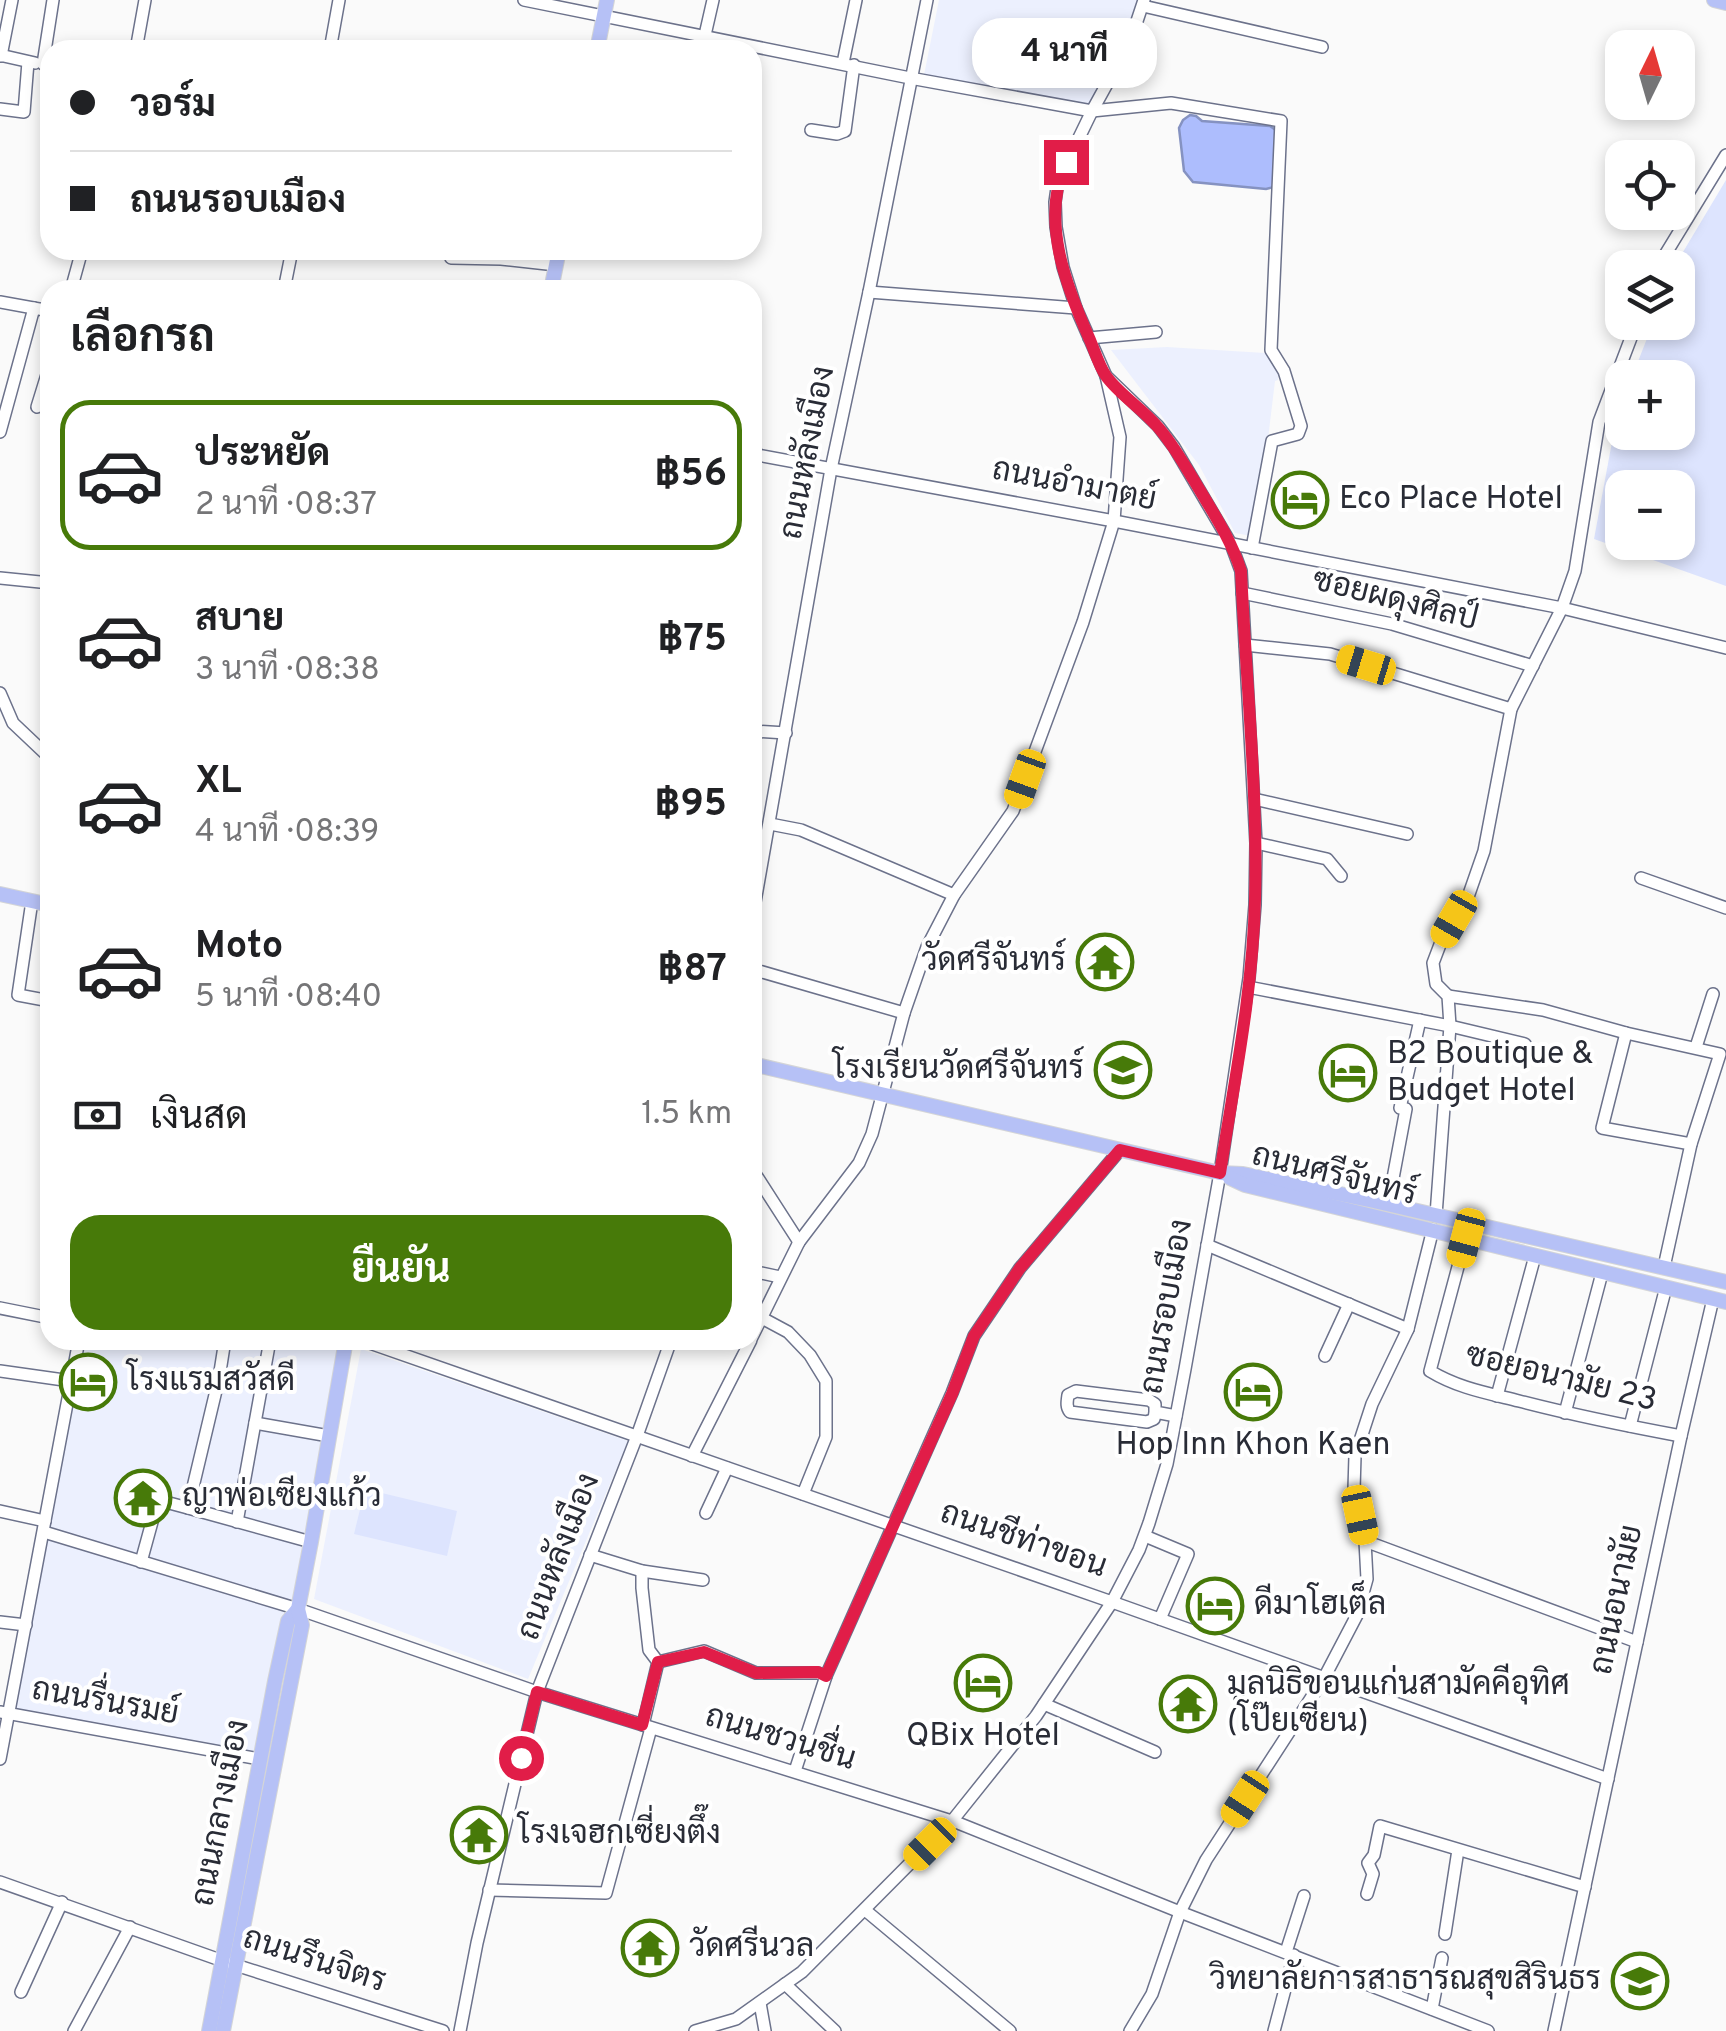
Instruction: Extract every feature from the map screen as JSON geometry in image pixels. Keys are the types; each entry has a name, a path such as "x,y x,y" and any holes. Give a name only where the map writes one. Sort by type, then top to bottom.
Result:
{"main road":[{"path":"599,40 606,8"},
{"path":"0,894 40,903"},
{"name":"ถนนศรีจันทร์","path":"762,1066 1220,1173 1243,1174 1388,1204 1466,1238 1720,1301"},
{"name":"ถนนศรีจันทร์","path":"1220,1173 1245,1185 1434,1222 1521,1234 1724,1281"},
{"path":"1517,1251 1521,1234"},
{"path":"1720,1301 1724,1281"},
{"name":"ถนนกลางเมือง","path":"209,2031 275,1762 302,1625 298,1609 344,1350"},
{"name":"ถนนกลางเมือง","path":"223,2031 229,1962 259,1759 288,1621 298,1609"},
{"path":"259,1759 275,1762"}],"street":[{"path":"12,0 0,56 40,63"},
{"path":"49,40 53,0"},
{"path":"138,40 145,0"},
{"path":"332,40 339,0"},
{"path":"524,0 606,8 725,40"},
{"path":"705,36 713,0"},
{"path":"811,130 837,134 845,130 856,0"},
{"name":"ถนนหลังเมือง","path":"762,857 832,469 927,0"},
{"path":"1143,3 1322,48"},
{"name":"ถนนรอบเมือง","path":"695,2031 736,2019 785,1984 952,1822 1044,1704 1112,1602 1144,1536 1167,1464 1220,1173 1248,987 1256,843 1241,571 1231,544 1174,448 1158,426 1106,376 1076,308 1056,227 1058,180 1130,42 1143,3"},
{"path":"762,47 1092,111 1171,103 1281,120 1271,350 1284,371 1301,426 1298,434 1272,441 1252,548"},
{"path":"0,109 24,112 28,62"},
{"path":"1669,250 1726,155"},
{"path":"870,292 1076,308"},
{"path":"0,302 40,310"},
{"path":"0,432 34,308"},
{"path":"1089,338 1156,332"},
{"path":"1630,340 1599,422 1575,571 1562,608 1511,709 1484,851 1468,896 1433,963 1436,984 1448,996 1543,1010 1626,1034 1720,1054 1691,1144 1664,1267"},
{"path":"803,1494 826,1437 826,1381 810,1355 788,1332 762,1318 800,1242 859,1163 872,1134 904,1013 928,947 954,895 1013,811 1114,521 1120,437 1106,376"},
{"path":"37,407 40,397"},
{"name":"ถนนอำมาตย์","path":"762,456 1562,608 1726,648"},
{"path":"0,578 40,582"},
{"name":"ซอยผดุงศิลป์","path":"1242,592 1392,624 1533,666"},
{"path":"1245,645 1330,654 1511,709"},
{"path":"0,693 13,723 40,749"},
{"path":"762,732 786,733"},
{"path":"1254,799 1407,834"},
{"path":"770,824 802,830 954,895"},
{"path":"1256,843 1328,858 1341,876"},
{"path":"1641,878 1726,908"},
{"path":"32,901 18,994 40,1000"},
{"path":"762,972 904,1013"},
{"path":"1248,987 1525,1044"},
{"path":"1696,1047 1713,994"},
{"path":"1130,2031 1152,1994 1180,1912 1206,1860 1324,1678 1356,1615 1367,1579 1365,1541 1354,1489 1354,1456 1372,1404 1408,1328 1434,1222 1450,1026 1448,996"},
{"path":"1388,1204 1406,1109 1400,1108 1420,1020"},
{"path":"1626,1034 1602,1128 1691,1144"},
{"path":"795,1771 826,1676 974,1336 1020,1268 1120,1150"},
{"path":"762,1184 800,1242"},
{"name":"ซอยอนามัย 23","path":"1466,1238 1430,1371 1452,1384 1497,1396 1681,1436"},
{"path":"1207,1245 1408,1328"},
{"path":"1497,1396 1535,1256"},
{"path":"1565,1413 1602,1272"},
{"path":"762,1273 780,1277"},
{"path":"1630,1426 1666,1288"},
{"name":"ถนนอนามัย","path":"1554,2031 1681,1436 1720,1301"},
{"path":"1325,1356 1348,1304"},
{"path":"0,1308 40,1316"},
{"path":"0,1759 5,1712 26,1626 77,1350"},
{"path":"188,1508 223,1350"},
{"path":"237,1522 268,1350"},
{"name":"ถนนชีท่าขอน","path":"390,1350 1608,1779"},
{"name":"ถนนหลังเมือง","path":"460,2031 537,1692 638,1436 668,1350"},
{"path":"692,1456 746,1350"},
{"path":"0,1371 71,1381"},
{"path":"1076,1391 1149,1400 1155,1404 1155,1412 1154,1420 1147,1422 1070,1412 1067,1402 1068,1396 1076,1391"},
{"path":"1155,1412 1176,1416"},
{"path":"255,1423 329,1436"},
{"path":"706,1513 727,1468"},
{"path":"142,1562 158,1500 312,1542"},
{"name":"ถนนชวนชื่น","path":"0,1512 537,1692 952,1822 1488,2031"},
{"path":"1144,1536 1188,1554 1160,1619"},
{"path":"1365,1541 1637,1642"},
{"path":"590,1555 642,1571 703,1580"},
{"path":"489,1890 606,1893 647,1726 658,1662 649,1650 642,1571"},
{"path":"0,1622 26,1626"},
{"path":"658,1662 704,1652 756,1673 818,1672 826,1676"},
{"path":"1044,1704 1155,1752"},
{"name":"ถนนรื่นรมย์","path":"5,1712 259,1759"},
{"path":"1367,1894 1373,1874 1368,1863 1374,1855 1380,1826 1585,1888"},
{"path":"1445,1934 1458,1850"},
{"name":"ถนนรึนจิตร","path":"0,1882 443,2031"},
{"path":"1274,2031 1304,1896"},
{"path":"21,1992 62,1902"},
{"path":"864,1910 1010,2031"},
{"path":"74,2031 130,1926"},
{"path":"1432,2009 1442,1958"},
{"path":"785,1984 835,2031"},
{"path":"760,2004 764,2031"}],"shaded area":[{"path":"939,0 1137,0 1127,36 1089,106 924,75"},
{"path":"1726,180 1726,586 1653,560 1695,560 1695,470 1607,470 1611,450 1695,450 1695,360 1639,360 1646,340 1695,340 1695,250 1684,250"},
{"path":"1167,347 1265,353 1279,371 1251,536 1235,533 1199,465 1111,350"},
{"path":"1605,480 1605,543 1594,539"},
{"path":"77,1350 344,1350 311,1542 290,1609 255,1756 9,1713"},
{"path":"361,1350 628,1441 528,1679 314,1599"},
{"path":"365,1489 457,1511 447,1556 354,1534"}],"water":[{"path":"1190,115 1202,121 1270,126 1277,131 1274,187 1193,182 1184,171 1179,128"}],"place":[{"name":"Eco Place Hotel","path":"1300,500"},
{"name":"วัดศรีจันทร์","path":"1105,962"},
{"name":"โรงเรียนวัดศรีจันทร์","path":"1123,1070"},
{"name":"B2 Boutique & Budget Hotel","path":"1348,1073"},
{"name":"โรงแรมสวัสดี","path":"88,1382"},
{"name":"Hop Inn Khon Kaen","path":"1253,1392"},
{"name":"ญาพ่อเซียงแก้ว","path":"143,1498"},
{"name":"ดีมาโฮเต็ล","path":"1215,1606"},
{"name":"QBix Hotel","path":"983,1683"},
{"name":"มูลนิธิขอนแก่นสามัคคีอุทิศ (โป๊ยเซียน)","path":"1188,1704"},
{"name":"โรงเจฮกเซี่ยงตึ๊ง","path":"479,1835"},
{"name":"วัดศรีนวล","path":"650,1948"},
{"name":"วิทยาลัยการสาธารณสุขสิรินธร","path":"1640,1981"}],"route":[{"path":"521,1758 537,1692 642,1725 658,1662 704,1652 756,1673 818,1672 826,1676 974,1336 1020,1268 1120,1150 1220,1173 1248,987 1255,905 1255,815 1241,571 1231,544 1174,448 1158,426 1106,376 1076,308 1063,267 1056,222 1058,180 1066,162"}]}
